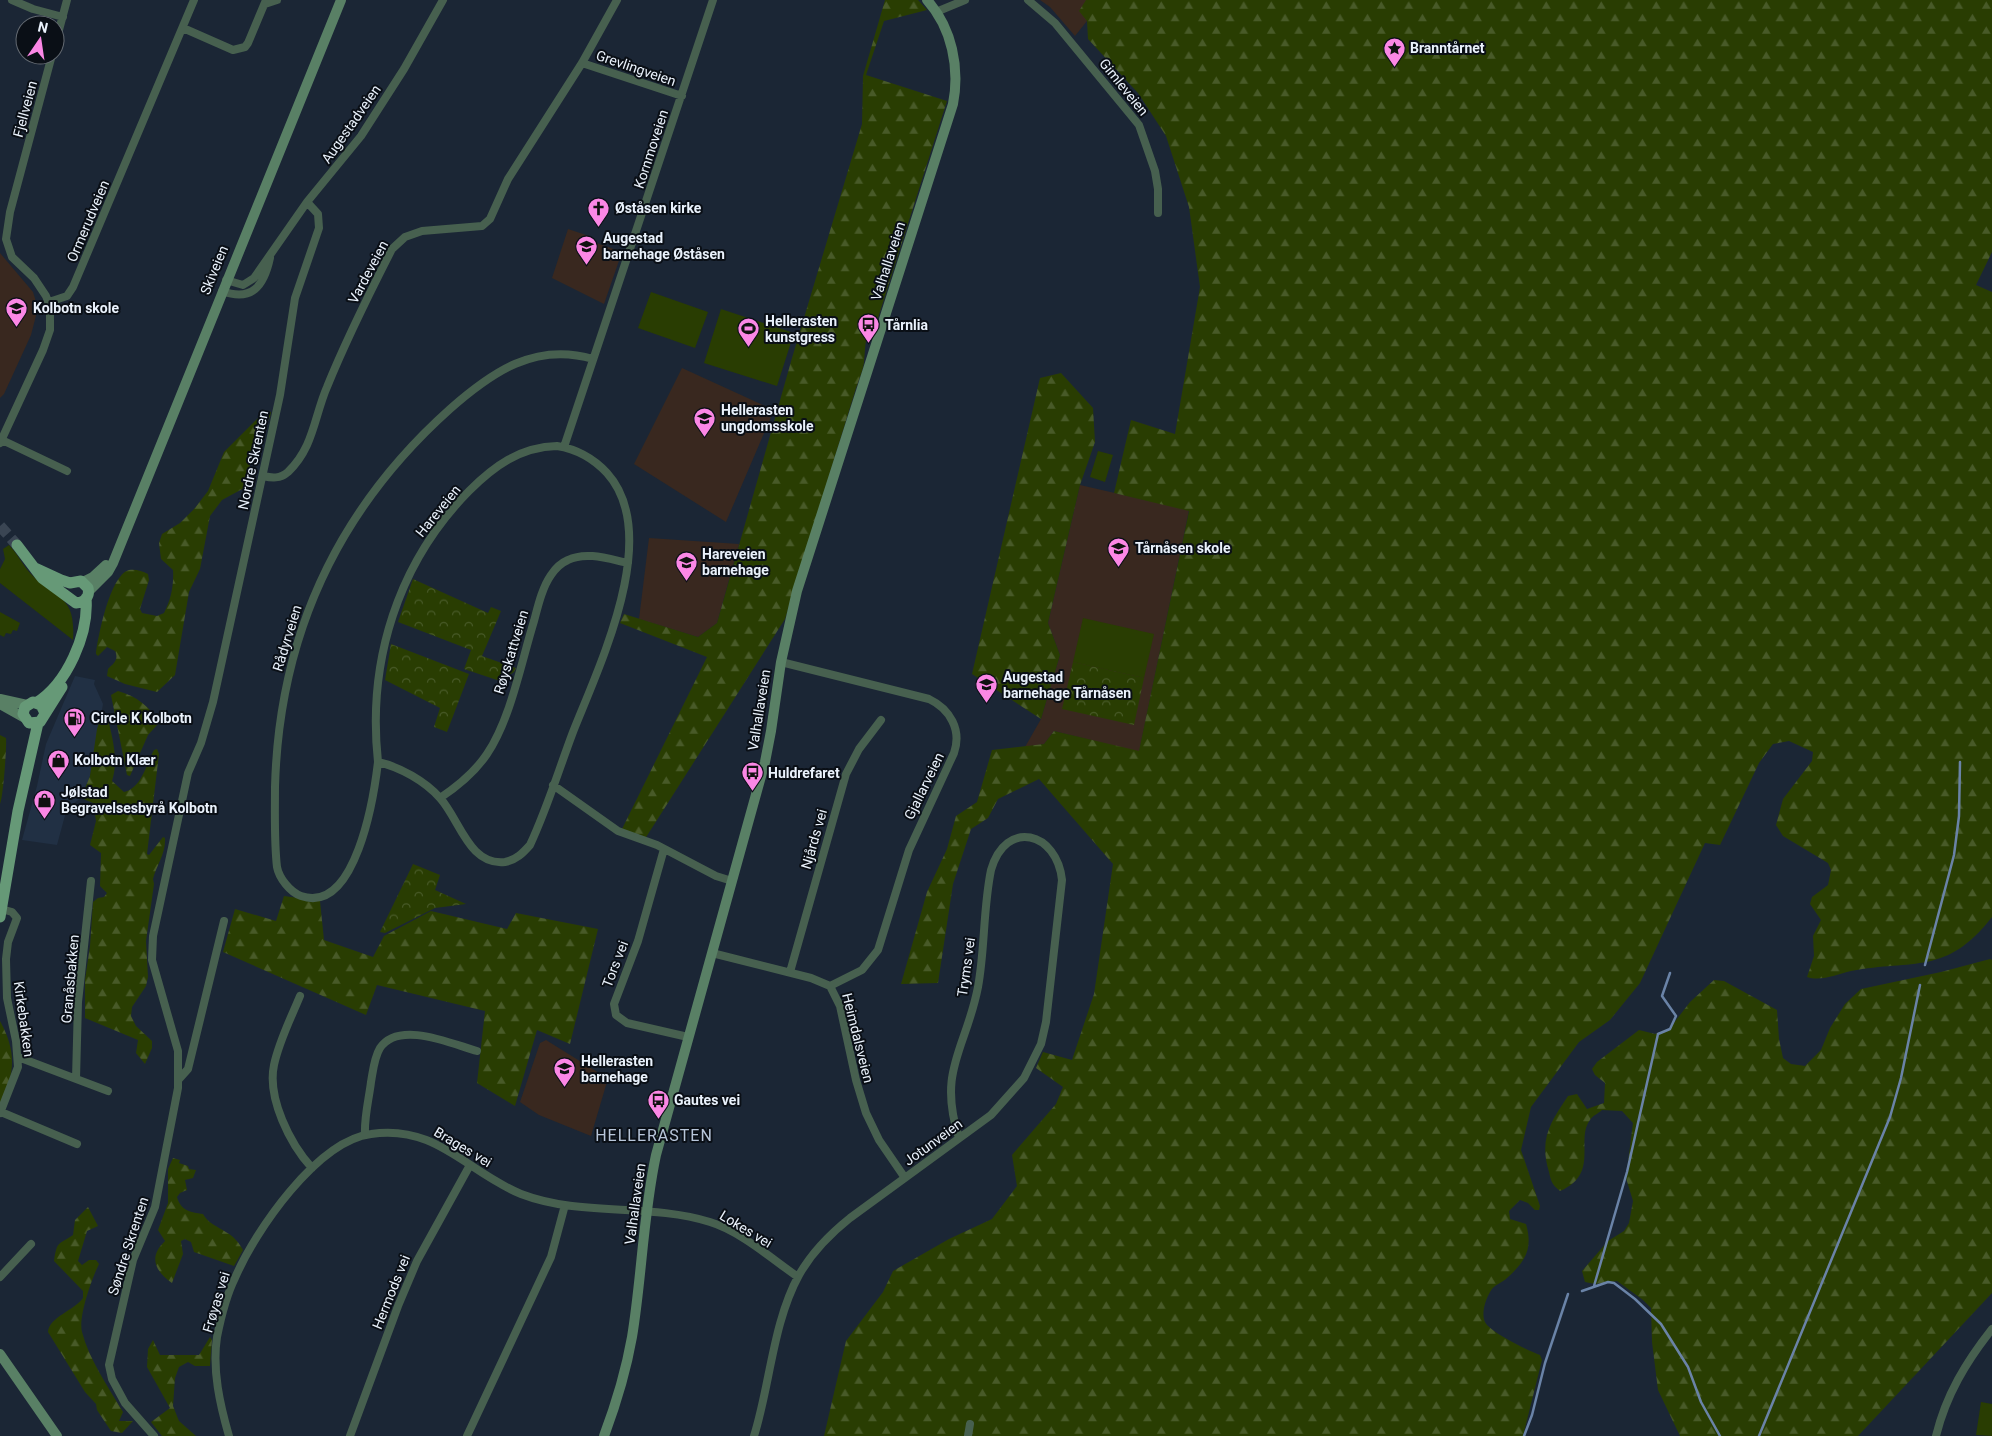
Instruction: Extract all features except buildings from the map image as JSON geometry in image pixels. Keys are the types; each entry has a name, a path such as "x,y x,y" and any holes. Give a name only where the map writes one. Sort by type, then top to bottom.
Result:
{"main road":[{"path":"17,545 42,578 55,589 67,594 69,599 84,593"},
{"path":"1,913 26,772 29,721 23,711 49,695 64,676 86,620 84,593 78,580 70,583 35,568"},
{"path":"67,594 70,583"},
{"path":"29,721 43,719 63,686 64,676"},
{"path":"32,704 41,705 45,713"}],"street":[{"path":"12,0 33,9 56,15"},
{"path":"63,15 67,0"},
{"name":"Ormerudveien","path":"49,302 67,296 74,287 194,0"},
{"path":"183,28 233,50 239,50 248,42 265,2 277,0"},
{"name":"Skiveien","path":"84,593 108,572 341,0"},
{"name":"Augestadveien","path":"226,280 240,286 246,285 254,278 307,202 361,136 404,69 443,0"},
{"name":"Vardeveien","path":"263,476 277,477 287,472 309,442 318,421 326,389 392,249 405,238 422,231 482,226 487,223 508,179 582,63 618,0"},
{"name":"Kornmoveien","path":"564,447 713,0"},
{"name":"Valhallaveien","path":"604,1436 618,1396 630,1349 646,1212 662,1131 769,746 781,662 806,559 953,104 954,62 947,33 927,0"},
{"path":"936,12 965,0"},
{"name":"Gimleveien","path":"1028,0 1044,11 1055,23 1139,125 1155,171 1158,189 1158,212"},
{"name":"Grevlingveien","path":"582,63 682,96"},
{"name":"Fjellveien","path":"49,65 10,212 6,239 12,257 38,283 49,302"},
{"name":"Nordre Skrenten","path":"206,728 280,395 295,298 319,228 318,214 307,202"},
{"name":"Augestadveien","path":"222,291 238,295 252,292 262,282 270,257"},
{"path":"49,302 50,323 47,340 1,442 67,470"},
{"name":"Rådyrveien","path":"378,762 376,781 362,840 347,874 338,887 327,895 311,898 294,892 277,870 275,804 280,714 290,667 310,605 336,548 372,494 421,435 482,381 518,361 549,354 577,355 593,359"},
{"name":"Hareveien","path":"549,446 564,447 597,463 616,486 626,516 628,563 624,590 615,622 530,845 516,858 501,862 483,858 474,849 440,798 409,775 390,765 378,762 376,709 380,664 394,610 413,565 450,511 487,473 518,454 549,446"},
{"name":"Røyskattveien","path":"440,798 462,782 487,754 498,733 539,603 551,574 567,560 578,556 589,556 628,563"},
{"name":"Gjallarveien","path":"781,662 929,699 948,714 957,736 954,753 909,850 878,950 862,970 830,986"},
{"path":"0,698 32,704"},
{"path":"0,704 29,721"},
{"name":"Njårds vei","path":"790,972 846,774 859,749 881,720"},
{"name":"Søndre Skrenten","path":"154,1436 124,1403 112,1379 109,1360 133,1260 155,1206 179,1079 178,1051 156,973 152,944 157,910 188,773 206,728"},
{"path":"553,785 618,831 664,849 716,876 732,881"},
{"name":"Tryms vei","path":"959,1138 951,1105 952,1070 978,987 987,893 993,862 1004,844 1015,838 1031,837 1045,845"},
{"name":"Jotunveien","path":"754,1436 784,1313 798,1276 814,1253 836,1230 991,1115 1014,1092 1030,1068 1041,1044 1046,1022 1053,948 1062,886 1059,866 1045,845"},
{"name":"Tors vei","path":"664,849 638,941 616,996 614,1010 618,1018 626,1023 688,1037"},
{"name":"Granåsbakken","path":"76,1080 78,1002 91,881"},
{"name":"Kirkebakken","path":"1,913 12,912 17,918 8,942 6,998 18,1057 13,1083 0,1112 77,1144"},
{"name":"Søndre Skrenten","path":"179,1079 188,1070 224,921"},
{"name":"Heimdalsveien","path":"712,953 790,972 824,982 830,986 840,1006 858,1090 866,1113 879,1140 905,1178"},
{"path":"300,996 276,1059 273,1085 281,1118 312,1168"},
{"path":"365,1135 374,1063 378,1052 386,1042 403,1035 419,1035 477,1051"},
{"path":"18,1057 108,1091"},
{"name":"Brages vei","path":"365,1135 391,1132 418,1136 442,1146 516,1192 540,1200 565,1205 646,1212"},
{"name":"Frøyas vei","path":"229,1436 220,1400 216,1358 217,1338 225,1304 238,1270 255,1241 277,1210 312,1168 338,1146 365,1135"},
{"name":"Hermods vei","path":"350,1436 411,1274 470,1165"},
{"path":"467,1436 546,1268 556,1243 565,1205"},
{"name":"Lokes vei","path":"646,1212 713,1222 735,1234 798,1276"},
{"path":"0,1276 31,1244"},
{"path":"1936,1436 1954,1385 1966,1363 1992,1329"},
{"path":"0,1354 57,1436"},
{"path":"968,1436 970,1424"}],"shaded area":[{"path":"1040,0 1086,0 1087,21 1075,36 1050,7"},
{"name":"Augestad barnehage Øståsen","path":"568,229 592,237 591,241 622,252 604,304 552,278"},
{"name":"Kolbotn skole","path":"0,253 33,292 38,308 31,335 4,394 0,398"},
{"name":"Hellerasten ungdomsskole","path":"682,368 774,410 726,522 634,464"},
{"name":"Tårnåsen skole","path":"1080,485 1189,510 1139,752 1054,731 1044,744 1025,747 1041,719 1060,655 1048,623"},
{"name":"Hareveien barnehage","path":"649,538 739,544 717,623 698,637 639,619"},
{"path":"75,676 95,680 94,684 103,704 90,776 81,798 67,808 57,845 22,840 46,744"},
{"name":"Hellerasten barnehage","path":"546,1040 599,1073 609,1075 591,1136 539,1115 520,1102 540,1043"}],"green space":[{"path":"885,0 918,0 927,10 884,21 866,75 947,101 878,318 868,333 862,372 785,619 643,842 621,831 707,657 620,623 624,614 698,637 717,623 792,358 862,124 863,76"},
{"path":"1086,0 1992,0 1992,252 1976,285 1992,292 1992,917 1975,936 1959,949 1944,957 1928,962 1851,971 1818,979 1807,977 1814,956 1813,936 1821,920 1810,904 1812,897 1828,885 1831,870 1828,863 1783,836 1776,825 1783,799 1812,761 1813,752 1789,741 1773,744 1759,763 1720,845 1705,843 1640,983 1610,1020 1579,1042 1531,1107 1521,1150 1540,1206 1539,1210 1535,1210 1528,1203 1520,1200 1509,1211 1510,1219 1526,1224 1529,1240 1528,1247 1523,1260 1514,1272 1492,1289 1483,1312 1485,1321 1491,1329 1512,1342 1540,1355 1542,1360 1523,1436 824,1436 846,1341 883,1292 893,1271 949,1239 992,1219 1017,1186 1012,1155 1056,1104 1063,1087 1036,1068 1043,1052 1072,1060 1094,994 1113,864 1039,779 998,799 988,818 971,829 953,884 938,983 901,984 927,892 947,849 956,816 977,802 992,750 1044,744 1054,731 1139,751 1189,511 1114,493 1131,420 1175,434 1200,287 1189,207 1166,136 1138,93 1088,39 1087,21 1079,11"},
{"path":"651,292 708,312 695,348 638,328"},
{"name":"Hellerasten kunstgress","path":"721,309 794,333 777,386 704,363"},
{"path":"1061,373 1093,408 1095,442 1080,485 1048,623 1060,655 1041,719 972,674 1040,378"},
{"path":"265,411 271,412 266,424 253,443 246,487 222,500 210,516 200,569 189,592 175,675 157,692 125,684 107,676 108,669 116,659 115,651 107,647 98,656 96,654 106,608 116,583 122,574 129,570 139,570 148,574 149,580 140,609 142,613 157,616 164,613 170,598 173,570 161,559 159,543 162,534 180,523 195,508 208,491 224,452"},
{"path":"1098,451 1113,455 1105,482 1090,477"},
{"path":"9,545 30,573 68,606 73,625 73,640 0,583 0,569 5,559 3,549"},
{"path":"413,579 488,613 491,607 501,611 482,656 516,668 514,672 500,681 464,669 471,650 398,622"},
{"path":"0,612 20,623 17,631 13,630 11,634 6,633 4,637 0,635"},
{"path":"1083,618 1154,634 1144,678 1073,662"},
{"path":"391,644 469,674 447,732 434,727 440,708 385,680"},
{"path":"1073,662 1144,678 1134,725 1062,709"},
{"path":"118,691 142,703 152,712 159,723 148,735 130,776 127,775 111,695"},
{"path":"102,713 107,715 114,748 115,765 112,781 124,792 130,790 139,781 154,750 157,749 159,754 147,854 149,855 163,837 165,838 165,844 153,879 154,884 146,941 148,977 146,986 132,1007 131,1016 136,1026 152,1041 152,1048 145,1064 136,1053 138,1040 85,1018 85,980 90,946 93,902 98,898 104,897 107,893 100,886 101,853 90,845 96,821 93,803 81,798 90,776 97,729"},
{"path":"0,735 6,738 6,743 0,804"},
{"path":"413,864 440,875 435,890 466,904 435,908 385,933 380,932"},
{"path":"284,896 320,901 324,940 373,957 384,936 431,911 507,929 516,913 598,929 570,1044 537,1030 515,1106 477,1083 485,1011 377,985 366,1015 223,952 235,909 276,921"},
{"path":"1992,960 1992,1293 1858,1436 1680,1436 1658,1390 1652,1342 1651,1308 1617,1281 1595,1284 1585,1282 1582,1271 1608,1241 1624,1231 1629,1223 1633,1201 1626,1178 1633,1123 1622,1111 1602,1110 1592,1117 1586,1128 1583,1166 1579,1176 1572,1184 1560,1191 1551,1180 1545,1150 1551,1123 1568,1096 1577,1094 1587,1109 1604,1103 1605,1083 1595,1075 1592,1069 1597,1062 1639,1030 1655,1034 1670,1028 1690,1002 1714,980 1724,981 1777,1010 1779,1039 1783,1058 1791,1064 1805,1066 1821,1050 1830,1028 1845,1004 1861,989 1941,972"},
{"path":"0,1021 9,1043 12,1063 9,1083 0,1105"},
{"path":"173,1158 180,1160 179,1163 188,1166 189,1169 196,1170 193,1178 185,1180 187,1190 180,1193 177,1197 181,1205 190,1211 203,1214 212,1223 233,1237 243,1250 234,1266 194,1252 191,1242 185,1239 181,1241 183,1254 172,1283 161,1274 155,1258 165,1241 158,1230 168,1203 168,1169"},
{"path":"88,1207 98,1226 87,1231 78,1261 82,1265 89,1260 96,1260 99,1264 89,1288 84,1308 81,1325 82,1332 94,1363 123,1412 119,1421 133,1421 122,1433 111,1431 97,1410 96,1404 85,1392 48,1332 49,1327 57,1318 83,1298 83,1291 54,1261 57,1247 61,1242 73,1235 75,1220"},
{"path":"210,1337 212,1340 210,1366 195,1366 188,1362 179,1367 175,1378 173,1406 179,1421 196,1436 162,1436 151,1422 170,1408 147,1367 148,1349 153,1340 160,1355 199,1355"},
{"path":"1981,1402 1992,1404 1992,1436 1976,1435"}],"waterway":[{"path":"1925,965 1954,855 1959,816 1960,762"},
{"path":"1594,1286 1627,1172 1658,1034 1670,1029 1676,1016 1662,996 1670,973"},
{"path":"1759,1436 1890,1117 1901,1078 1920,985"},
{"path":"1582,1291 1608,1282 1614,1283 1635,1299 1661,1324 1688,1367 1701,1402 1720,1436"},
{"path":"1524,1436 1532,1415 1545,1363 1568,1294"}],"tunnel":[{"path":"0,526 17,545"}],"place":[{"name":"Branntårnet","path":"1394,67"},
{"name":"Øståsen kirke","path":"599,227"},
{"name":"Augestad barnehage Øståsen","path":"587,265"},
{"name":"Kolbotn skole","path":"17,327"},
{"name":"Tårnlia","path":"869,344"},
{"name":"Hellerasten kunstgress","path":"749,348"},
{"name":"Hellerasten ungdomsskole","path":"705,437"},
{"name":"Tårnåsen skole","path":"1119,567"},
{"name":"Hareveien barnehage","path":"686,581"},
{"name":"Augestad barnehage Tårnåsen","path":"987,704"},
{"name":"Circle K Kolbotn","path":"75,737"},
{"name":"Kolbotn Klær","path":"58,779"},
{"name":"Huldrefaret","path":"752,792"},
{"name":"Jølstad Begravelsesbyrå Kolbotn","path":"45,819"},
{"name":"Hellerasten barnehage","path":"565,1088"},
{"name":"Gautes vei","path":"658,1119"}],"district":[{"name":"HELLERASTEN","path":"654,1135"}]}
